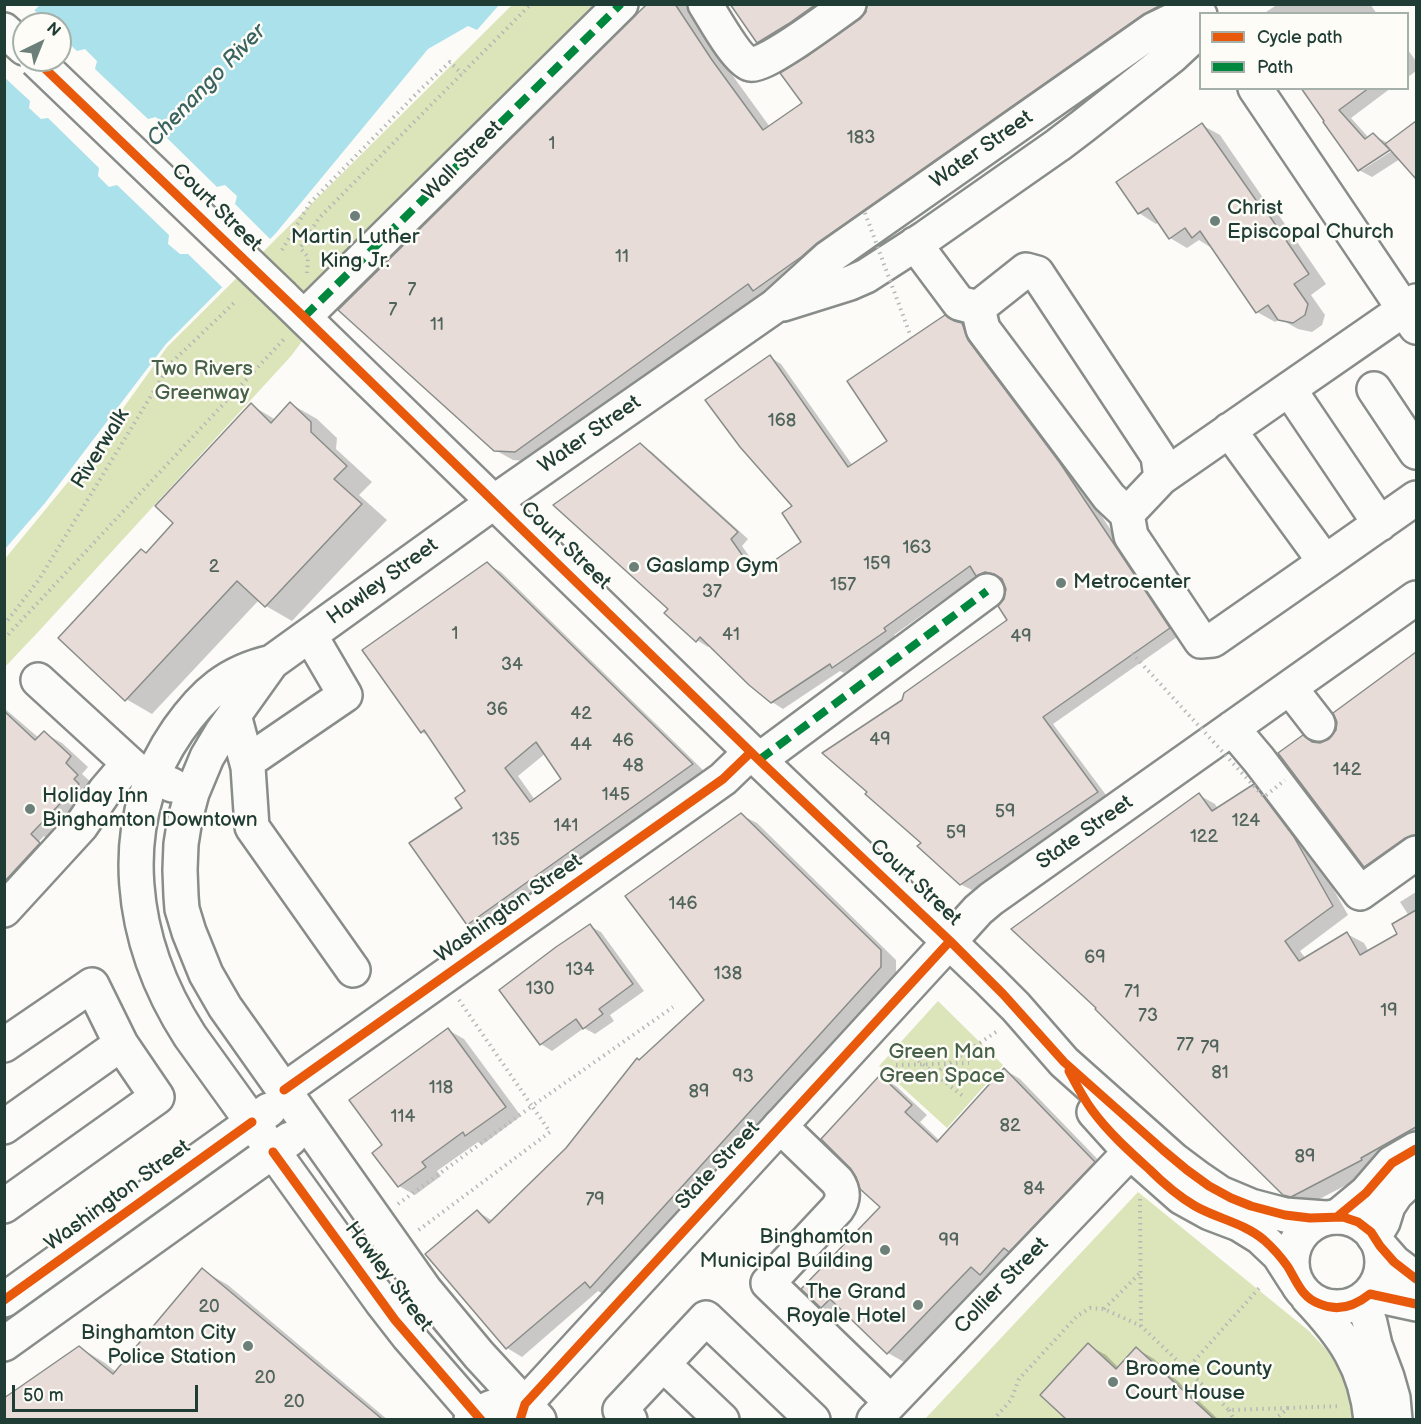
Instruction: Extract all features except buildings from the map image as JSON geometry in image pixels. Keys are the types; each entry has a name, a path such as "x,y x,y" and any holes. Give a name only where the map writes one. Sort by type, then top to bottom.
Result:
{"street":[{"name":"Wall Street","path":"293,307 621,4"},
{"path":"705,4 738,56 756,65 772,57 849,4"},
{"name":"Water Street","path":"1207,12 1220,4"},
{"name":"Water Street","path":"494,502 775,306 828,258 1153,30 1178,18 1199,15"},
{"name":"Water Street","path":"775,306 850,283 881,267 1058,145 1172,56 1187,42 1199,24"},
{"name":"Court Street","path":"48,72 755,756 950,941 1023,1014 1064,1062 1174,1160 1220,1193 1263,1210 1297,1216 1332,1218"},
{"path":"1127,514 1161,478 1288,388 1412,313 1256,90"},
{"path":"994,141 1015,174"},
{"path":"902,206 920,241 959,303 978,308"},
{"path":"978,308 1026,270 1037,273 1158,456 1161,478"},
{"path":"978,308 983,329 1109,497 1127,514 1131,536 1201,641 1213,640 1416,498"},
{"path":"1288,388 1380,524"},
{"path":"1374,389 1416,452"},
{"path":"1229,430 1325,562"},
{"name":"Hawley Street","path":"494,502 272,662 213,745 201,769 192,793 183,831 180,858 181,896 182,909 189,932 206,974 222,1002 425,1290 528,1414"},
{"name":"Washington Street","path":"4,1299 252,1122 443,977 987,591"},
{"name":"State Street","path":"528,1414 780,1126 978,910 1416,598"},
{"path":"247,762 345,695 310,635"},
{"name":"Hawley Street","path":"272,662 255,666 228,678 201,701 171,739 140,770 143,803 136,858 139,906 146,940 157,973 181,1021 395,1320 476,1418"},
{"path":"38,680 140,770 192,793"},
{"path":"1290,688 1318,724"},
{"path":"234,715 247,762 252,827 353,970"},
{"path":"1232,728 1282,783 1360,893 1416,853"},
{"path":"4,910 81,826 105,791 140,770"},
{"path":"4,1045 92,985 121,1044 157,1097 4,1206"},
{"path":"4,1127 121,1044"},
{"name":"Court Street","path":"1064,1062 1091,1109 1130,1152 1163,1183 1190,1203 1210,1214 1246,1227 1260,1236 1279,1255 1301,1288 1337,1331 1359,1366 1369,1402 1357,1412"},
{"path":"4,1344 308,1125"},
{"path":"780,1126 837,1181 842,1191 843,1201 768,1283 883,1411"},
{"path":"1332,1218 1366,1193 1392,1163 1416,1149"},
{"name":"Collier Street","path":"883,1411 1130,1152"},
{"path":"1416,1175 1396,1194 1388,1206 1377,1242 1382,1272 1366,1297 1349,1306 1334,1308 1319,1304 1301,1288 1292,1259 1293,1249 1308,1227 1332,1218 1348,1218 1367,1229 1377,1242 1394,1262 1416,1279"},
{"path":"1366,1297 1416,1304"},
{"path":"1366,1297 1375,1345 1393,1398 1395,1419"},
{"path":"630,1419 620,1410 706,1318 809,1418"},
{"path":"663,1364 722,1419"},
{"path":"1407,1419 1416,1392"},
{"path":"476,1418 486,1409 513,1402 528,1414"}],"path":[{"path":"282,250 310,203 421,89 450,62 462,74"},
{"path":"865,213 911,337"},
{"path":"1132,653 1264,797 1282,783"},
{"path":"395,1248 549,1132 443,977"},
{"path":"375,1220 673,1007"},
{"path":"920,1083 1023,1014"},
{"path":"873,1025 964,1097"},
{"path":"896,1065 969,1063"},
{"path":"1140,1197 1140,1326"},
{"path":"1104,1309 1140,1273"},
{"path":"1186,1370 1261,1286"},
{"path":"993,1419 1011,1400 1019,1379 1077,1316 1090,1308 1104,1309 1140,1326 1229,1410 1234,1419"},
{"path":"1229,1410 1288,1408 1357,1412"},
{"path":"1274,1419 1288,1408"}],"green space":[{"name":"Two Rivers Greenway","path":"512,5 641,5 330,303 292,355 5,667 4,560 86,460 167,347"},
{"name":"Green Man Green Space","path":"938,1001 1003,1065 947,1128 879,1066"},
{"path":"1138,1192 1309,1331 1329,1353 1340,1370 1354,1419 924,1420"}],"water":[{"name":"Chenango River","path":"40,5 499,5 477,30 468,26 428,49 276,233 166,344 45,503 5,549 5,38 12,31 12,72 72,72 72,12 33,12"}],"pier":[{"path":"12,27 12,72 72,72 72,46 77,51 85,49 97,61 95,69 148,119 156,117 168,129 166,137 217,187 225,185 237,196 235,204 272,241 224,289 188,254 180,254 168,244 169,235 117,185 109,187 98,176 99,168 48,118 41,119 29,108 30,101 4,77 4,34"}],"marked path":[{"path":"304,317 621,4"},
{"path":"759,760 987,591"}],"cycle path":[{"path":"49,72 759,760 950,941 1003,994 1064,1062 1163,1150 1209,1186 1251,1206 1285,1215 1310,1218 1343,1217 1358,1222 1371,1232 1394,1262 1416,1279"},
{"path":"284,1090 723,779 751,752"},
{"path":"520,1420 525,1404 950,941"},
{"path":"1069,1071 1092,1110 1126,1148 1177,1194 1204,1210 1248,1229 1264,1240 1285,1263 1297,1284 1309,1298 1333,1308 1352,1305 1370,1294 1416,1304"},
{"path":"4,1300 252,1122"},
{"path":"1337,1217 1366,1193 1392,1163 1416,1149"},
{"path":"273,1152 395,1320 481,1420"}],"place":[{"name":"Martin Luther King Jr.","path":"355,216"},
{"name":"Christ Episcopal Church","path":"1215,221"},
{"name":"Gaslamp Gym","path":"634,567"},
{"name":"Metrocenter","path":"1061,583"},
{"name":"Holiday Inn Binghamton Downtown","path":"30,809"},
{"name":"Binghamton Municipal Building","path":"885,1250"},
{"name":"The Grand Royale Hotel","path":"918,1305"},
{"name":"Binghamton City Police Station","path":"248,1346"},
{"name":"Broome County Court House","path":"1113,1382"}]}
